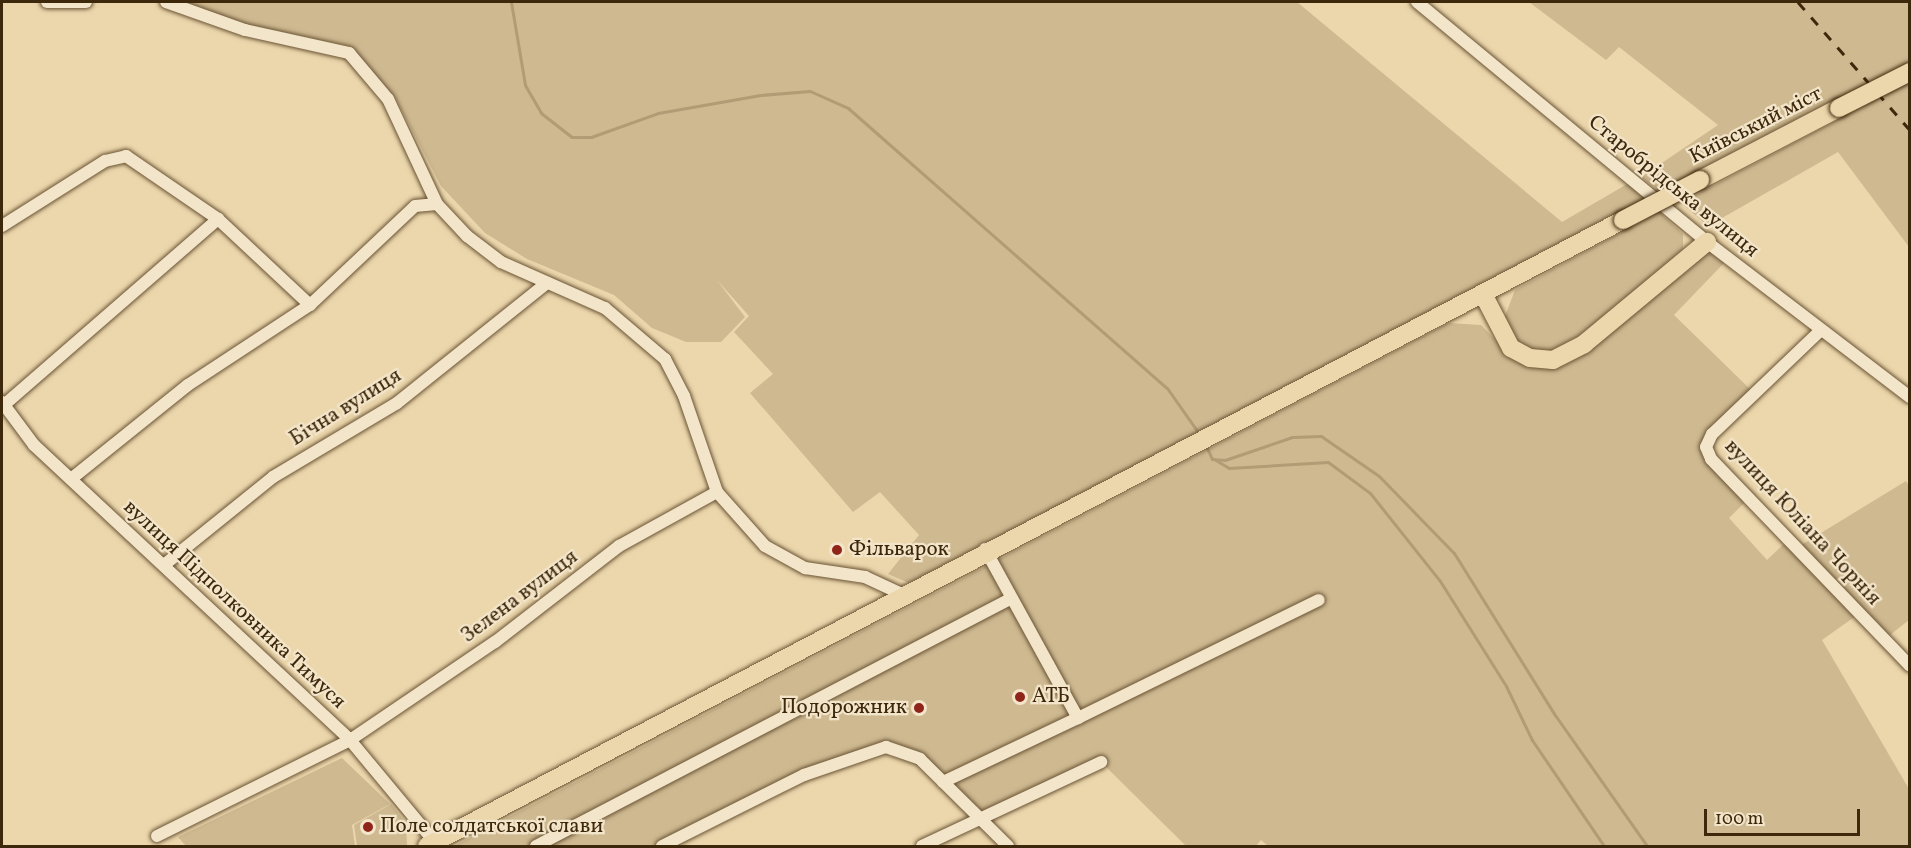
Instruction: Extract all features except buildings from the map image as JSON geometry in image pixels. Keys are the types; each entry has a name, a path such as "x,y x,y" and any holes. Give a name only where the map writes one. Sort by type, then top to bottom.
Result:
{"highway":[{"name":"Київський міст","path":"432,846 906,596 986,551 1191,448 1623,220 1910,72"},
{"path":"1483,294 1511,348 1530,358 1553,360 1584,344 1707,242"}],"street":[{"path":"47,2 86,2"},
{"path":"166,2 245,30 349,52 388,99 438,204 483,249 547,283 605,308 664,359 684,396 717,492 782,558 812,570 865,577 906,596"},
{"name":"Старобрідська вулиця","path":"1417,2 1707,242 1910,397"},
{"path":"2,226 105,161 126,156 218,219 310,305"},
{"path":"70,479 188,385 310,305 415,206 438,204"},
{"path":"3,403 218,219"},
{"name":"Бічна вулиця","path":"164,565 273,477 397,403 547,283"},
{"name":"вулиця Юліана Чорнія","path":"1821,330 1712,434 1706,447 1710,459 1910,666"},
{"name":"вулиця Підполковника Тимуся","path":"3,403 34,445 350,740 432,846"},
{"name":"Зелена вулиця","path":"157,836 350,740 495,642 619,546 717,492"},
{"path":"986,551 1078,718"},
{"path":"536,846 1011,599"},
{"path":"943,782 1319,600"},
{"path":"663,846 870,748 906,751 943,782 975,820 1008,846"},
{"path":"922,846 1101,762"}],"shaded area":[{"path":"182,2 1297,2 1562,222 1629,183 1648,200 909,583 888,574 919,535 880,492 853,512 750,393 773,374 734,332 749,316 717,280 745,317 721,342 686,342 652,328 614,295 527,259 485,233 441,186 395,97 352,47 246,24"},
{"path":"1529,2 1909,2 1909,62 1661,192 1641,177 1718,125 1619,47 1606,60"},
{"path":"1909,82 1909,247 1838,152 1708,226 1681,203"},
{"path":"1659,212 1683,234 1683,252 1581,340 1546,354 1516,343 1504,319 1515,290"},
{"path":"1709,252 1724,263 1674,315 1752,391 1706,447 1749,498 1729,518 1767,560 1789,539 1798,547 1906,481 1909,486 1909,620 1885,639 1860,613 1822,640 1909,789 1909,846 1268,846 1261,840 1256,846 1186,846 1101,762 975,820 920,759 869,748 662,846 454,846 1449,323 1481,325 1515,360 1537,366"},
{"path":"342,758 390,804 352,825 355,846 186,846 178,837"},
{"path":"391,804 406,823 407,845 357,846 354,825"}],"waterway":[{"path":"511,2 525,85 541,113 572,137 591,137 658,113 760,95 810,91 848,108 1167,388 1200,435"},
{"path":"1206,446 1212,459 1225,460 1292,437 1321,436 1379,476 1454,553 1555,715 1647,846"},
{"path":"1214,459 1229,468 1328,462 1370,493 1440,581 1506,686 1532,740 1604,846"}],"railway":[{"path":"1798,2 1910,130"}],"place":[{"name":"Фільварок","path":"837,550"},
{"name":"АТБ","path":"1020,697"},
{"name":"Подорожник","path":"919,708"},
{"name":"Поле солдатської слави","path":"368,827"}]}
